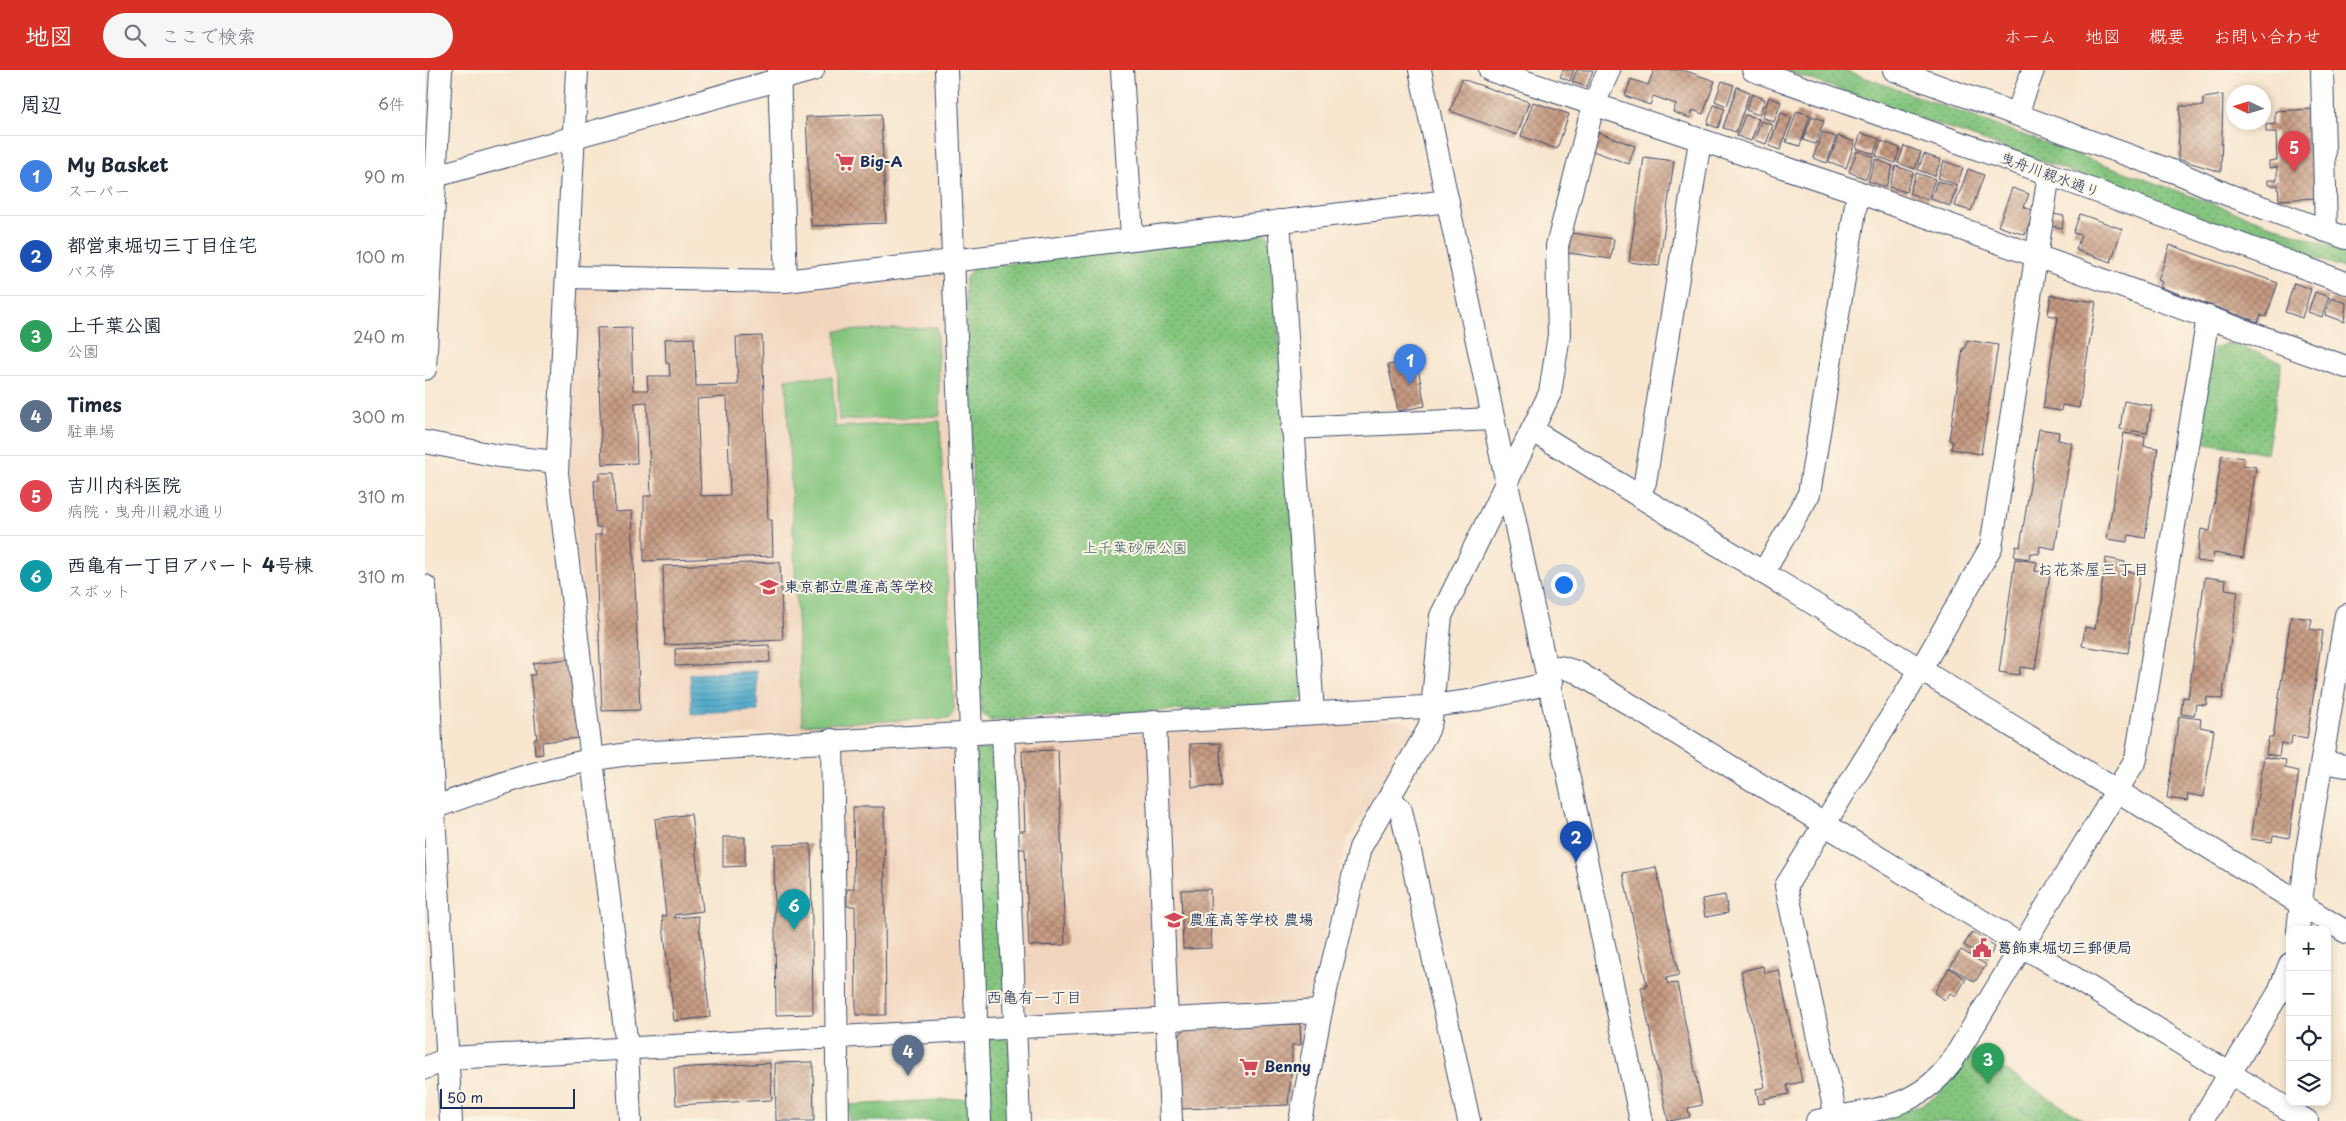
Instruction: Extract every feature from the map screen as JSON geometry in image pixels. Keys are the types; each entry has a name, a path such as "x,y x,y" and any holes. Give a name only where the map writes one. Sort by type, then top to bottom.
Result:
{"street":[{"path":"425,369 430,177 441,70"},
{"path":"577,70 557,462 627,1047 630,1121"},
{"path":"430,177 574,138 779,74 813,70"},
{"path":"946,70 954,260 980,1121"},
{"path":"1122,70 1132,238"},
{"path":"1420,70 1549,676 1641,1121"},
{"path":"1490,70 1593,106 1858,192 2346,366"},
{"path":"1300,1121 1321,1011 1360,848 1428,730 1433,706 1441,616 1549,393 1559,335 1557,246 1593,106 1609,70"},
{"name":"曳舟川親水通り","path":"1753,70 2049,174 2346,283"},
{"path":"1894,70 2017,114 2336,234 2322,70"},
{"path":"2017,114 2033,70"},
{"path":"779,74 786,281"},
{"path":"1639,495 1645,482 1700,141"},
{"path":"2049,174 1991,547 1921,669 1823,824 1787,886 1830,1120 1909,1100 1939,1079 1951,1063 2023,946 2136,758 2208,317"},
{"path":"1763,573 1809,494 1858,192"},
{"path":"567,277 786,281 1448,201"},
{"path":"1279,221 1313,713"},
{"path":"1293,428 1493,419"},
{"path":"1532,430 2346,932"},
{"path":"425,442 499,456 557,462"},
{"path":"425,586 429,809 449,1058 451,1121"},
{"path":"2298,926 2300,904 2346,615"},
{"path":"429,809 552,767 591,758 636,753 832,740 1433,706 1470,701 1549,676 1560,667 1577,672 2307,1121"},
{"path":"1155,721 1171,1121"},
{"path":"1003,731 1019,1121"},
{"path":"832,740 838,1121"},
{"path":"2322,762 2346,766"},
{"path":"1389,800 1401,810 1469,1121"},
{"path":"2201,1121 2277,994 2287,971"},
{"path":"425,1068 449,1058 1321,1011"}],"shaded area":[{"name":"東京都立農産高等学校","path":"938,271 944,279 961,713 953,723 952,747 957,754 967,1013 959,1022 856,1024 847,1014 840,729 606,743 600,738 566,460 575,295 586,287"},
{"name":"農産高等学校 農場","path":"1405,720 1414,728 1410,738 1346,842 1308,998 1299,1004 1037,1016 1024,1007 1013,753 1026,739"}],"green space":[{"path":"1784,70 1844,70 2346,252 2346,269"},
{"name":"上千葉砂原公園","path":"1265,232 1272,240 1306,693 1297,704 989,720 981,713 965,279 973,268"},
{"path":"937,327 940,416 839,420 836,331"},
{"path":"2229,342 2282,362 2267,453 2200,442 2213,349"},
{"path":"832,377 835,427 940,421 954,711 949,718 802,725 786,379"},
{"path":"991,749 997,753 1008,991 981,992 975,750"},
{"path":"1004,1038 1010,1043 1013,1121 985,1121 986,1039"},
{"path":"1972,1049 2085,1121 1860,1121 1914,1108 1927,1102 1949,1083"},
{"path":"970,1098 971,1121 849,1121 849,1105"},
{"path":"2015,1105 2041,1121 1991,1121 1999,1109"}],"water":[{"path":"756,671 758,711 692,714 690,674"}],"building":[{"path":"1563,70 1574,70 1570,81 1560,77"},
{"path":"1577,70 1593,70 1587,87 1572,82"},
{"path":"1654,70 1683,70 1715,81 1703,114 1693,110 1690,118 1673,112 1676,104 1653,96 1650,105 1625,96 1631,79 1648,85"},
{"path":"1462,79 1529,102 1517,135 1450,111"},
{"path":"1722,81 1734,85 1727,106 1715,101"},
{"path":"1737,87 1750,92 1736,132 1723,128"},
{"path":"1752,94 1765,99 1759,115 1746,110"},
{"path":"2223,95 2221,172 2178,159 2180,106 2203,106 2203,98"},
{"path":"1769,97 1781,102 1774,122 1762,117"},
{"path":"1533,102 1569,114 1557,149 1521,136"},
{"path":"1714,105 1725,109 1718,128 1707,124"},
{"path":"2312,109 2316,198 2279,200 2278,185 2268,185 2268,180 2277,180 2277,167 2269,168 2269,161 2277,160 2276,132 2266,132 2266,130 2271,130 2271,124 2275,124 2275,111"},
{"path":"1797,111 1810,115 1800,146 1786,142"},
{"path":"1781,113 1792,117 1780,150 1769,146"},
{"path":"881,114 886,223 811,226 806,117"},
{"path":"1745,115 1759,119 1751,141 1737,136"},
{"path":"1812,116 1824,121 1815,144 1803,140"},
{"path":"1761,121 1773,125 1766,144 1754,140"},
{"path":"1597,132 1635,146 1629,164 1590,150"},
{"path":"1822,132 1836,137 1827,163 1813,158"},
{"path":"1861,133 1879,139 1874,154 1856,148"},
{"path":"1838,136 1855,142 1846,168 1829,162"},
{"path":"1881,141 1900,148 1895,163 1876,156"},
{"path":"1904,146 1921,152 1915,169 1898,163"},
{"path":"1857,151 1874,157 1866,179 1849,172"},
{"path":"1924,154 1941,160 1935,176 1918,170"},
{"path":"1644,157 1674,161 1659,266 1629,262"},
{"path":"1876,159 1893,166 1886,187 1868,181"},
{"path":"1944,161 1963,168 1957,185 1938,178"},
{"path":"1896,166 1913,172 1906,192 1889,187"},
{"path":"1968,169 1984,175 1971,211 1955,206"},
{"path":"1916,173 1935,179 1928,200 1909,193"},
{"path":"1937,181 1957,187 1950,206 1931,199"},
{"path":"2012,188 2029,194 2024,207 2034,211 2025,235 1998,226"},
{"path":"2053,214 2064,216 2062,228 2051,226"},
{"path":"2080,214 2122,229 2111,262 2076,250 2081,235 2073,233"},
{"path":"1571,233 1614,239 1611,259 1568,253"},
{"path":"2170,245 2278,283 2266,317 2261,315 2258,322 2160,287 2162,282 2158,280"},
{"path":"2294,283 2311,289 2302,318 2285,312"},
{"path":"2315,292 2329,297 2322,317 2308,312"},
{"path":"2051,295 2096,302 2079,408 2062,405 2061,411 2043,408 2058,317 2048,315"},
{"path":"2331,298 2346,303 2344,322 2325,315"},
{"path":"631,327 633,390 648,390 647,376 670,376 669,363 666,363 665,339 694,338 696,386 738,385 736,337 762,336 768,520 772,520 773,556 644,561 644,496 651,496 647,402 635,403 637,463 602,464 597,328","holes":["727,397 730,495 701,496 697,399"]},
{"path":"1967,340 1998,345 1981,454 1951,449 1953,441 1949,440 1963,348 1965,349"},
{"path":"1414,360 1416,368 1418,368 1425,406 1398,411 1388,365"},
{"path":"2124,401 2152,406 2147,433 2120,429"},
{"path":"2039,429 2059,432 2058,440 2072,443 2055,549 2040,546 2039,554 2030,553 2029,559 2014,557 2016,546 2020,547"},
{"path":"2124,433 2145,436 2144,446 2158,448 2145,538 2129,535 2127,542 2107,539"},
{"path":"2222,455 2244,458 2243,465 2256,467 2243,558 2214,553 2212,563 2197,561 2201,529 2210,531"},
{"path":"599,473 614,473 615,512 632,511 640,710 602,711 595,535 601,535 601,527 596,528 594,481 599,480"},
{"path":"2106,558 2125,562 2124,571 2140,573 2128,653 2082,646 2085,627 2095,629"},
{"path":"2015,559 2037,562 2035,571 2050,573 2035,669 2020,667 2019,675 1999,672"},
{"path":"780,562 783,640 665,645 663,566"},
{"path":"2205,577 2226,580 2225,589 2238,591 2222,699 2207,697 2206,705 2196,704 2194,716 2181,714 2183,697 2188,698"},
{"path":"2291,616 2312,619 2310,629 2323,631 2307,739 2292,736 2291,745 2281,743 2279,756 2266,754 2269,737 2273,737"},
{"path":"769,645 770,662 675,666 675,649"},
{"path":"569,659 579,738 542,742 543,754 535,755 534,739 537,739 530,675 535,675 533,663"},
{"path":"2179,716 2201,719 2200,727 2214,730 2204,797 2188,794 2187,801 2167,798"},
{"path":"1220,743 1221,786 1192,787 1190,744"},
{"path":"1058,750 1065,945 1029,946 1025,849 1018,849 1017,831 1025,831 1022,751"},
{"path":"2264,757 2286,760 2285,768 2299,771 2289,838 2273,835 2272,842 2251,839"},
{"path":"853,807 884,807 886,1015 856,1015 855,906 847,906 847,889 854,889"},
{"path":"691,814 703,911 674,915 674,918 698,916 710,1017 674,1021 662,916 666,916 655,819"},
{"path":"723,837 745,837 745,866 723,867"},
{"path":"811,844 813,1014 776,1015 774,845"},
{"path":"1656,867 1679,975 1666,978 1668,984 1677,983 1702,1105 1688,1108 1690,1117 1670,1121 1668,1121 1641,987 1647,986 1623,873"},
{"path":"1210,889 1211,948 1183,949 1181,890"},
{"path":"1725,895 1728,913 1705,917 1702,899"},
{"path":"1972,932 1995,947 1987,960 1964,945"},
{"path":"1961,950 1986,965 1975,982 1950,967"},
{"path":"1763,966 1765,973 1779,970 1802,1082 1787,1085 1789,1094 1764,1099 1765,1103 1759,1104 1756,1089 1765,1087 1741,971"},
{"path":"1949,968 1966,979 1956,996 1950,993 1945,1000 1934,993"},
{"path":"1300,1025 1301,1045 1292,1045 1288,1105 1181,1109 1179,1036 1185,1028"},
{"path":"813,1062 814,1121 776,1121 775,1063"},
{"path":"770,1063 772,1100 676,1105 674,1068"}],"place":[{"name":"Big-A","path":"845,162"},
{"name":"吉川内科医院","path":"2294,172"},
{"name":"My Basket","path":"1410,385"},
{"name":"東京都立農産高等学校","path":"769,587"},
{"name":"都営東堀切三丁目住宅","path":"1576,862"},
{"name":"農産高等学校 農場","path":"1174,920"},
{"name":"西亀有一丁目アパート 4号棟","path":"794,930"},
{"name":"葛飾東堀切三郵便局","path":"1982,948"},
{"name":"Benny","path":"1249,1067"},
{"name":"Times","path":"908,1076"},
{"name":"上千葉公園","path":"1988,1084"}],"district":[{"name":"お花茶屋三丁目","path":"2093,569"},
{"name":"西亀有一丁目","path":"1034,997"}]}
